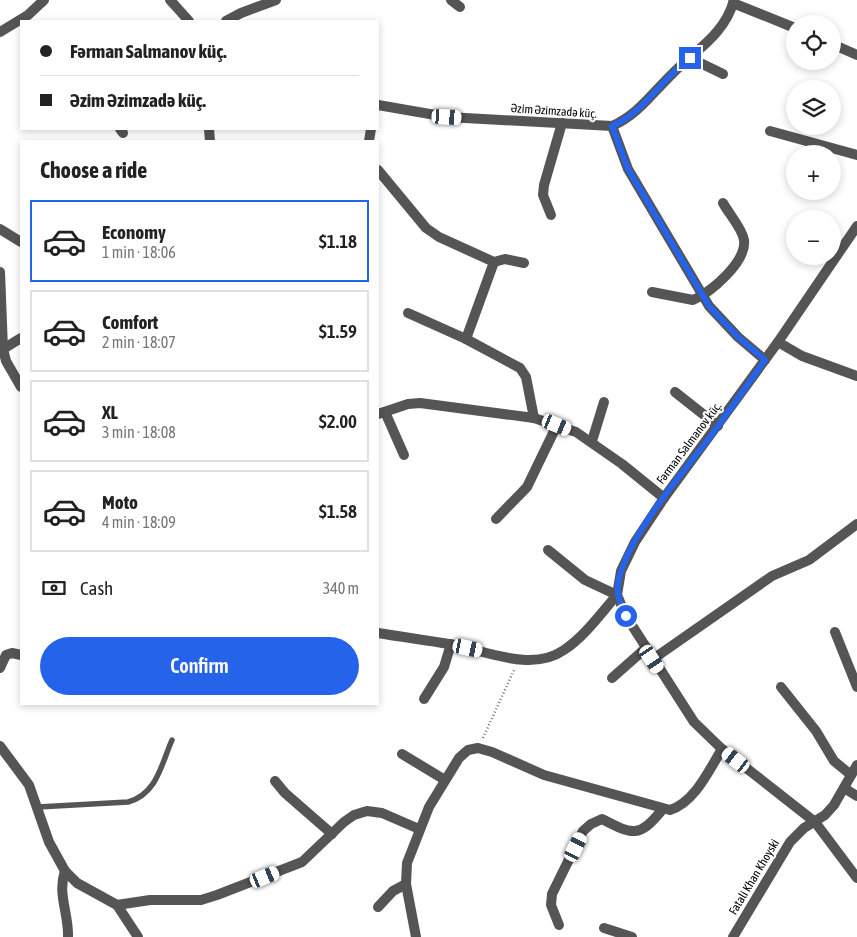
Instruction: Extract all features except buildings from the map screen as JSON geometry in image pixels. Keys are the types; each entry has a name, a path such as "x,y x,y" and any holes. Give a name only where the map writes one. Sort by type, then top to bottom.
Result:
{"street":[{"path":"30,18 44,0"},
{"path":"170,0 189,20"},
{"path":"228,20 276,0"},
{"path":"451,0 460,7"},
{"path":"734,2 786,24"},
{"name":"Əzim Əzimzadə küç.","path":"379,105 447,117 612,126 631,115 716,33 734,2"},
{"path":"0,32 20,23"},
{"path":"841,48 857,55"},
{"path":"690,58 723,74"},
{"path":"551,215 543,195 544,186 562,123"},
{"path":"612,126 628,169 702,296 718,317 765,360"},
{"path":"770,131 857,154"},
{"path":"379,171 426,228 439,237 494,262 505,259 524,263"},
{"path":"652,292 681,300 693,300 702,296 730,271 744,249 744,239 723,203"},
{"name":"Fərman Salmanov küç.","path":"617,595 621,571 635,542 664,498 778,342 857,226"},
{"path":"0,229 20,241"},
{"path":"466,339 494,262"},
{"path":"0,272 2,350 20,385"},
{"path":"408,313 466,339 520,368 528,385 534,418"},
{"path":"2,350 20,339"},
{"path":"778,342 802,356 857,376"},
{"path":"675,392 718,426"},
{"path":"592,441 604,402"},
{"path":"404,455 381,413 408,404 420,403 534,418 557,425 592,441 664,498"},
{"path":"496,519 527,487 557,425"},
{"path":"652,659 772,576 809,560 857,524"},
{"path":"548,550 585,580 617,595 626,616 652,659 694,722 722,749 815,822 857,878"},
{"path":"379,633 451,644 519,660 550,657 564,650 580,637 617,595"},
{"path":"835,632 857,687"},
{"path":"424,699 444,667 451,644"},
{"path":"612,678 646,648"},
{"path":"0,668 6,655 12,653 20,655"},
{"path":"781,687 806,716 834,761 851,775"},
{"path":"0,746 29,785 49,842 65,872 77,883 117,904 138,937"},
{"path":"416,937 406,884 407,863 419,829 445,780 459,758 468,750 478,748 544,775 662,810 670,810 685,802 722,749"},
{"path":"402,754 445,780"},
{"name":"Fatali Khan Khoyski","path":"733,937 790,842 804,828 830,810 857,765"},
{"path":"275,781 285,793 332,834"},
{"path":"844,788 857,796"},
{"path":"559,925 551,905 552,894 583,831 591,824 602,819 624,830 638,831 648,828 662,810"},
{"path":"117,904 150,900 201,900 218,895 302,862 354,815 367,811 382,813 419,829"},
{"path":"65,872 61,883 68,937"},
{"path":"378,907 393,891 406,884"},
{"path":"604,928 632,937"}],"lane":[{"path":"38,807 128,802 140,799 151,789 172,740"}],"path":[{"path":"478,748 519,660"}],"route":[{"path":"626,616 617,595 618,584 621,571 635,542 664,498 765,360 749,348 718,317 690,277 628,169 612,126 621,122 641,107 690,58"}]}
